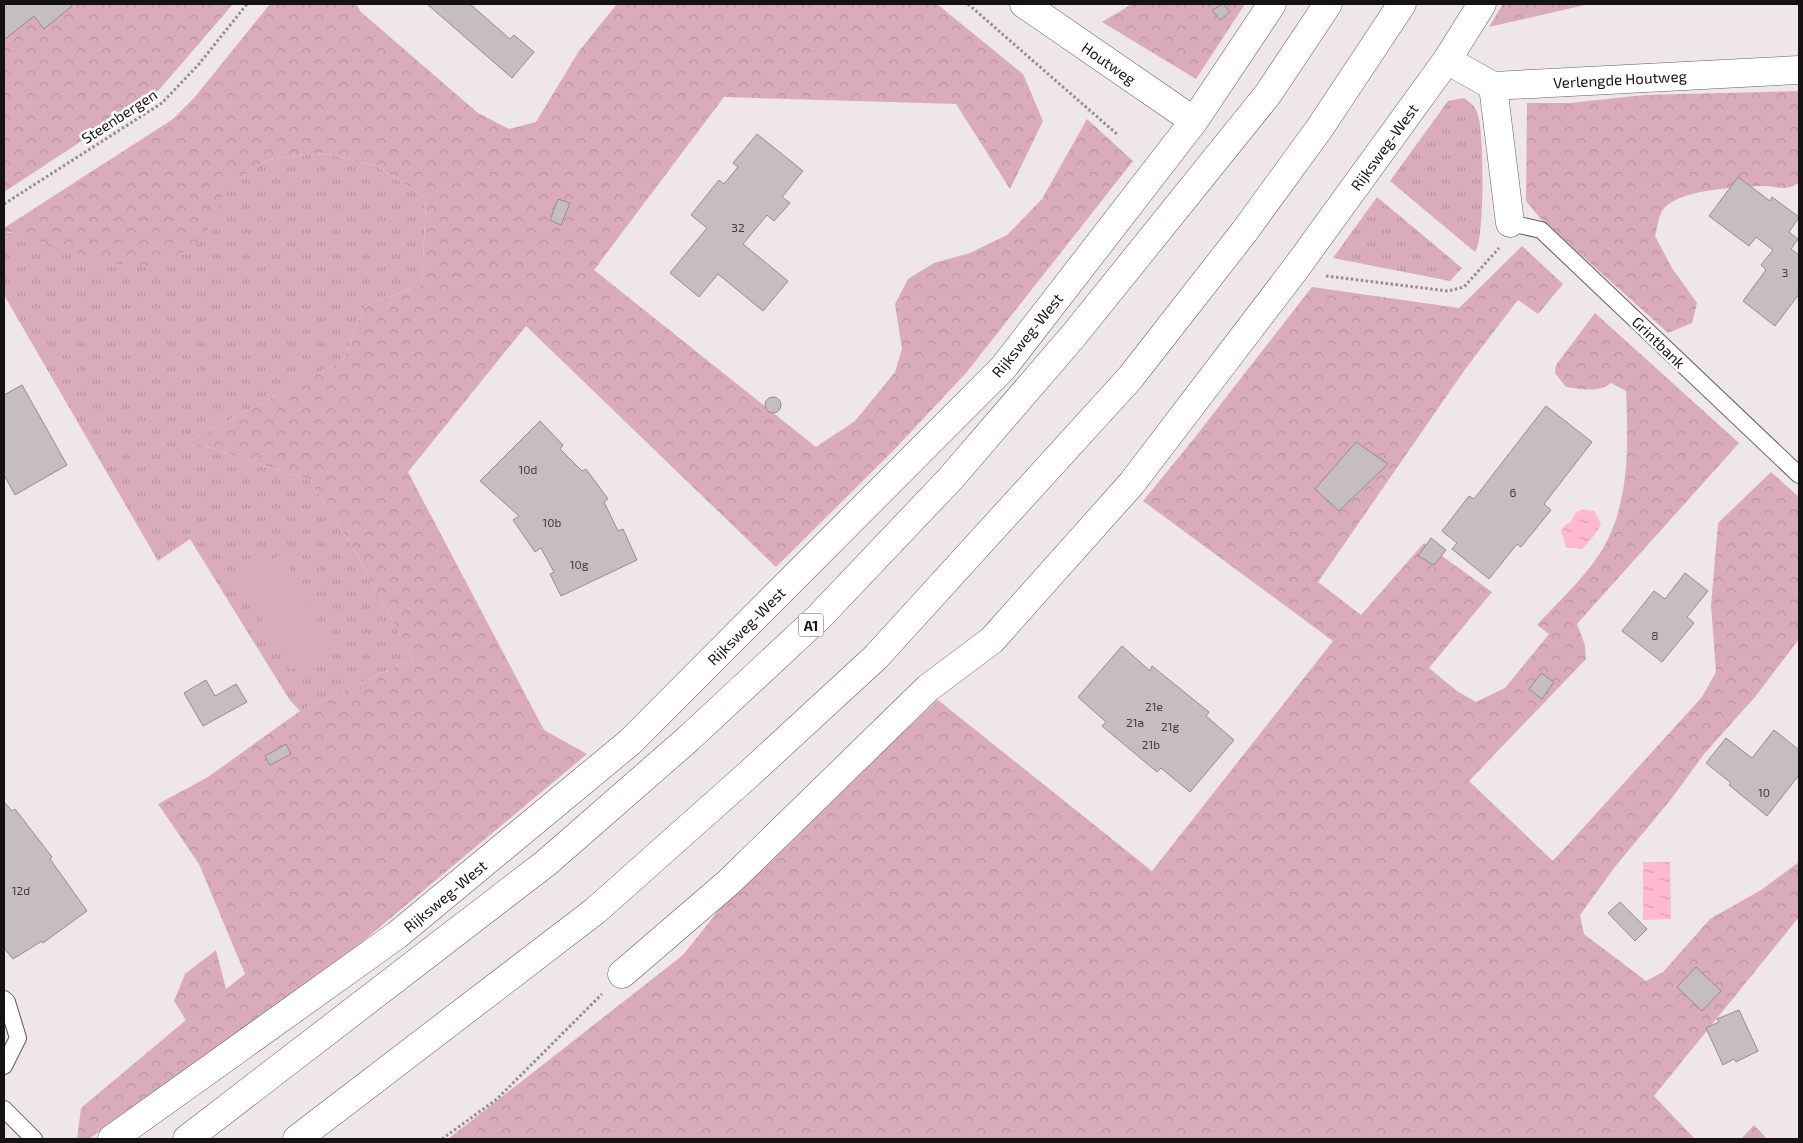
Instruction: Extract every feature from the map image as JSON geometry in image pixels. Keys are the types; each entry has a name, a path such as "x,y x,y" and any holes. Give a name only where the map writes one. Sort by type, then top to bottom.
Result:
{"main road":[{"name":"Houtweg","path":"1024,4 1194,121"},
{"name":"Rijksweg-West","path":"112,1139 397,936 630,742 1003,368 1194,121 1272,4"},
{"name":"A1","path":"187,1139 546,863 688,739 819,617 951,478 1074,335 1268,94 1328,4"},
{"path":"297,1139 595,911 749,774 876,657 1130,378 1244,232 1319,129 1402,4"},
{"name":"Rijksweg-West","path":"622,974 729,882 928,688 992,640 1132,483 1296,268 1447,60 1482,4"},
{"path":"1447,60 1493,86 1510,223"},
{"name":"Verlengde Houtweg","path":"1493,86 1799,70"}],"lane":[{"name":"Grintbank","path":"1510,223 1542,230 1799,475"},
{"path":"4,999 7,1002 18,1038 4,1066"},
{"path":"4,1109 34,1139"}],"path":[{"name":"Steenbergen","path":"4,204 162,103 199,64 248,4"},
{"path":"968,4 1118,135"},
{"path":"1324,276 1448,291 1464,286 1496,254 1510,223"},
{"path":"442,1139 497,1099 622,974"}],"green space":[{"path":"4,4 233,4 159,90 4,192"},
{"path":"270,4 356,4 361,12 478,113 509,129 536,122 579,51 617,4 937,4 1023,74 1043,121 1010,189 956,104 724,97 594,270 816,447 855,421 895,372 902,349 895,304 908,279 934,263 970,253 1007,235 1042,199 1087,119 1133,161 966,373 892,452 776,567 526,326 408,472 544,730 587,754 351,951 89,1139 77,1139 81,1108 186,1020 174,1001 185,974 216,950 226,989 245,974 199,864 158,804 208,777 300,711 413,659 355,551 309,480 189,441 343,360 365,306 422,285 426,198 376,166 322,153 267,160 228,184 213,220 198,245 154,267 108,263 10,232 4,233 4,228 173,119 194,98"},
{"path":"1132,4 1245,4 1196,79 1102,22"},
{"path":"1503,4 1589,4 1489,27"},
{"path":"1799,91 1799,183 1785,188 1762,186 1738,187 1692,194 1668,205 1661,213 1655,236 1672,268 1697,303 1692,323 1668,333 1540,218 1526,201 1527,103 1570,103 1645,95"},
{"path":"1464,98 1473,105 1480,125 1482,208 1481,228 1475,252 1390,181 1448,101"},
{"path":"322,153 376,166 426,198 422,285 365,306 343,360 189,441 309,480 355,551 413,659 300,711 289,699 190,539 158,561 4,295 4,233 213,220 227,184 267,160"},
{"path":"1377,197 1462,268 1450,281 1333,258"},
{"path":"1522,246 1563,284 1538,314 1518,300 1466,368 1318,582 1361,615 1424,543 1492,592 1429,668 1457,691 1476,702 1505,688 1549,634 1537,625 1576,584 1602,550 1615,522 1620,504 1626,466 1626,391 1611,383 1595,389 1566,387 1555,373 1556,365 1595,313 1739,443 1577,624 1585,645 1586,659 1469,781 1553,861 1702,697 1716,672 1711,606 1718,523 1771,472 1799,497 1799,639 1755,697 1704,754 1672,798 1614,868 1580,915 1584,934 1646,981 1663,972 1710,919 1761,890 1799,862 1799,917 1654,1096 1695,1139 448,1139 683,955 737,887 938,700 1152,871 1333,641 1143,501 1312,287 1459,308"},
{"path":"282,554 333,648 290,671 239,577"},
{"path":"1754,1125 1767,1139 1741,1139"}],"water":[{"path":"1582,509 1594,511 1601,524 1582,549 1566,547 1561,532 1565,525 1571,522 1575,513"},
{"path":"1643,862 1670,862 1671,919 1643,920"}],"building":[{"path":"4,4 70,4 72,6 44,29 34,16 4,40"},
{"path":"427,4 470,4 510,39 514,35 534,52 512,78"},
{"path":"1223,4 1230,12 1220,20 1212,10"},
{"path":"757,134 803,171 782,197 790,203 774,221 767,215 743,244 788,281 763,311 718,274 699,297 670,273 707,228 691,215 719,180 724,184 738,167 733,163"},
{"path":"1738,177 1770,201 1772,197 1799,217 1789,232 1798,239 1791,249 1799,255 1799,294 1775,326 1743,301 1766,270 1761,265 1773,250 1756,237 1749,246 1709,216"},
{"path":"558,199 570,203 561,225 550,220"},
{"path":"22,385 67,465 15,495 4,475 4,395"},
{"path":"770,397 776,397 781,402 779,411 770,413 765,408 765,402"},
{"path":"1546,406 1592,442 1544,504 1551,510 1521,547 1517,544 1489,579 1452,549 1457,543 1442,531 1469,496 1474,499"},
{"path":"540,421 563,445 560,449 582,471 586,469 608,499 604,502 618,531 623,529 637,560 561,596 550,574 554,572 541,548 535,552 513,520 519,516 480,481"},
{"path":"1356,442 1388,464 1339,511 1315,489"},
{"path":"1431,538 1446,550 1434,565 1418,556"},
{"path":"1685,573 1708,591 1687,617 1694,623 1662,662 1622,631 1654,591 1665,599"},
{"path":"1122,646 1150,671 1152,666 1209,712 1206,716 1234,740 1190,792 1161,768 1157,772 1102,726 1106,722 1078,697"},
{"path":"1541,673 1554,682 1542,699 1529,689"},
{"path":"206,680 215,696 236,684 247,702 203,726 184,693"},
{"path":"1774,730 1799,750 1799,775 1767,816 1729,785 1731,783 1706,763 1726,738 1752,758"},
{"path":"286,744 291,754 270,765 265,756"},
{"path":"4,802 12,811 15,809 52,857 50,859 87,911 43,943 42,941 13,959 4,948"},
{"path":"1620,902 1647,929 1635,941 1608,913"},
{"path":"1696,967 1721,991 1702,1011 1677,987"},
{"path":"1739,1010 1758,1051 1736,1062 1734,1059 1723,1065 1706,1028 1719,1022 1717,1019"}]}
